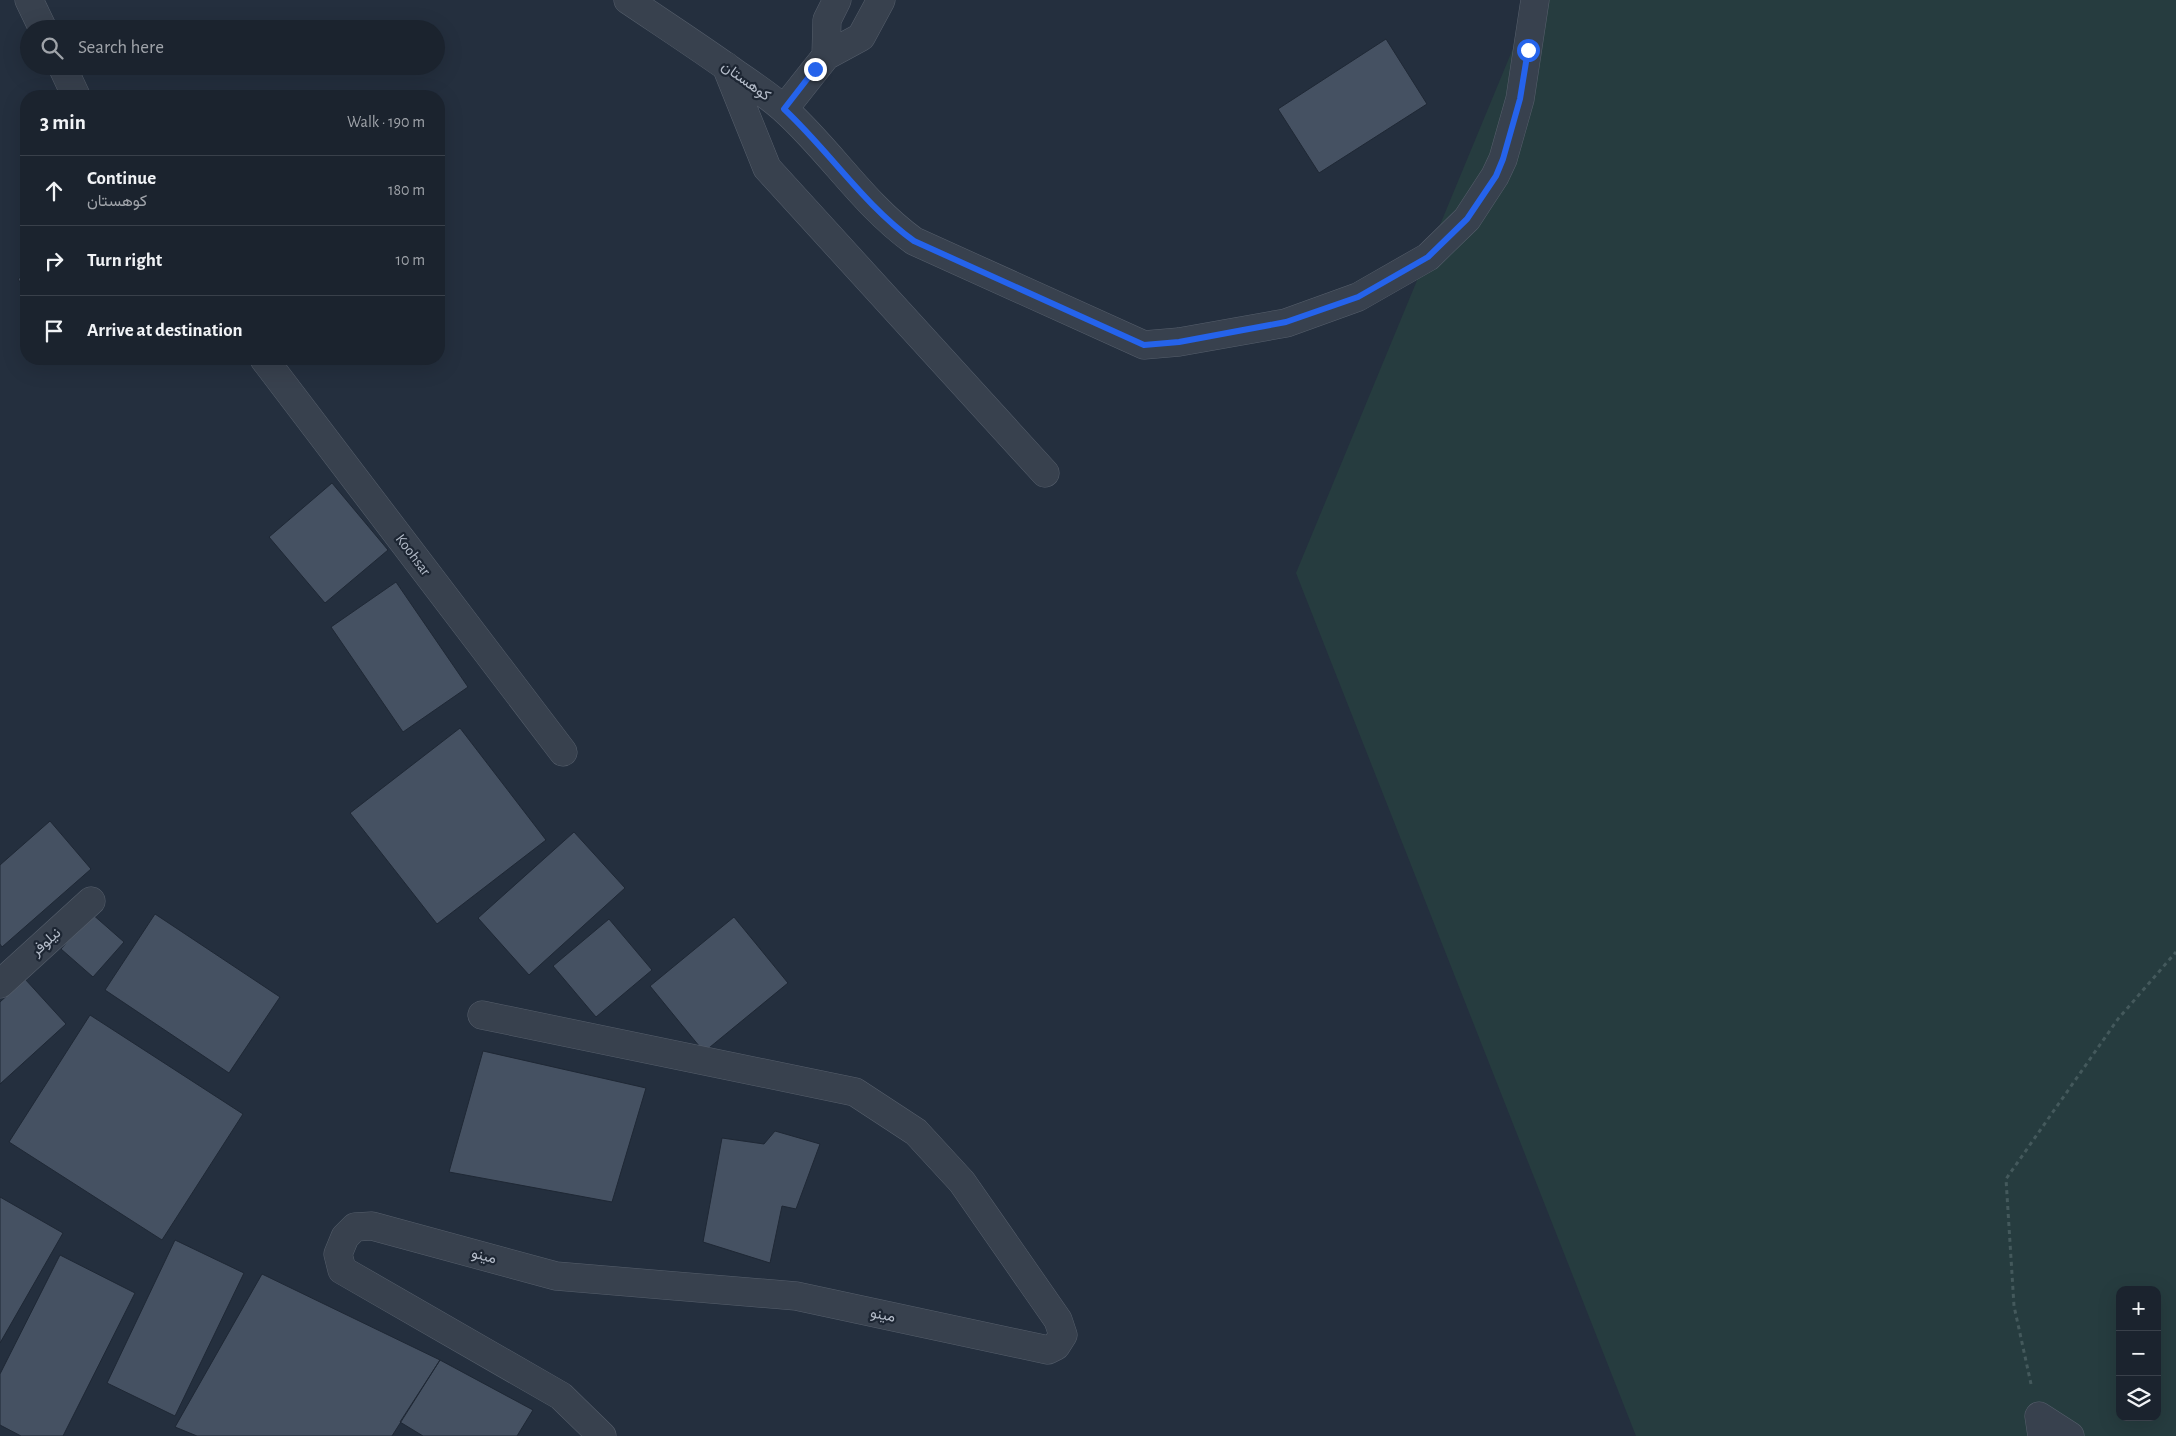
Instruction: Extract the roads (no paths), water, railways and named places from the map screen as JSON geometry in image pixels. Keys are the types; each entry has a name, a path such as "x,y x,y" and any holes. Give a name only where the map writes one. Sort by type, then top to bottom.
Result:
{"street":[{"path":"29,0 39,20"},
{"name":"کوهستان","path":"628,0 726,66 784,109 806,129 861,193 899,230 914,241 1144,345 1179,342 1286,322 1358,297 1428,257 1467,219 1496,176 1503,159 1520,99 1535,0"},
{"path":"826,56 827,20 838,0"},
{"path":"784,109 826,56 861,37 881,0"},
{"path":"726,66 767,168 1045,472"},
{"path":"66,75 73,90"},
{"name":"Koohsar","path":"269,365 563,752"},
{"name":"نیلوفر","path":"0,984 91,901"},
{"name":"مینو","path":"482,1015 855,1092 916,1132 962,1182 1058,1320 1063,1335 1056,1346 1048,1350 796,1296 556,1276 372,1226 356,1227 345,1236 338,1254 342,1270 561,1396 602,1436"},
{"path":"2040,1426 2070,1436"}]}
